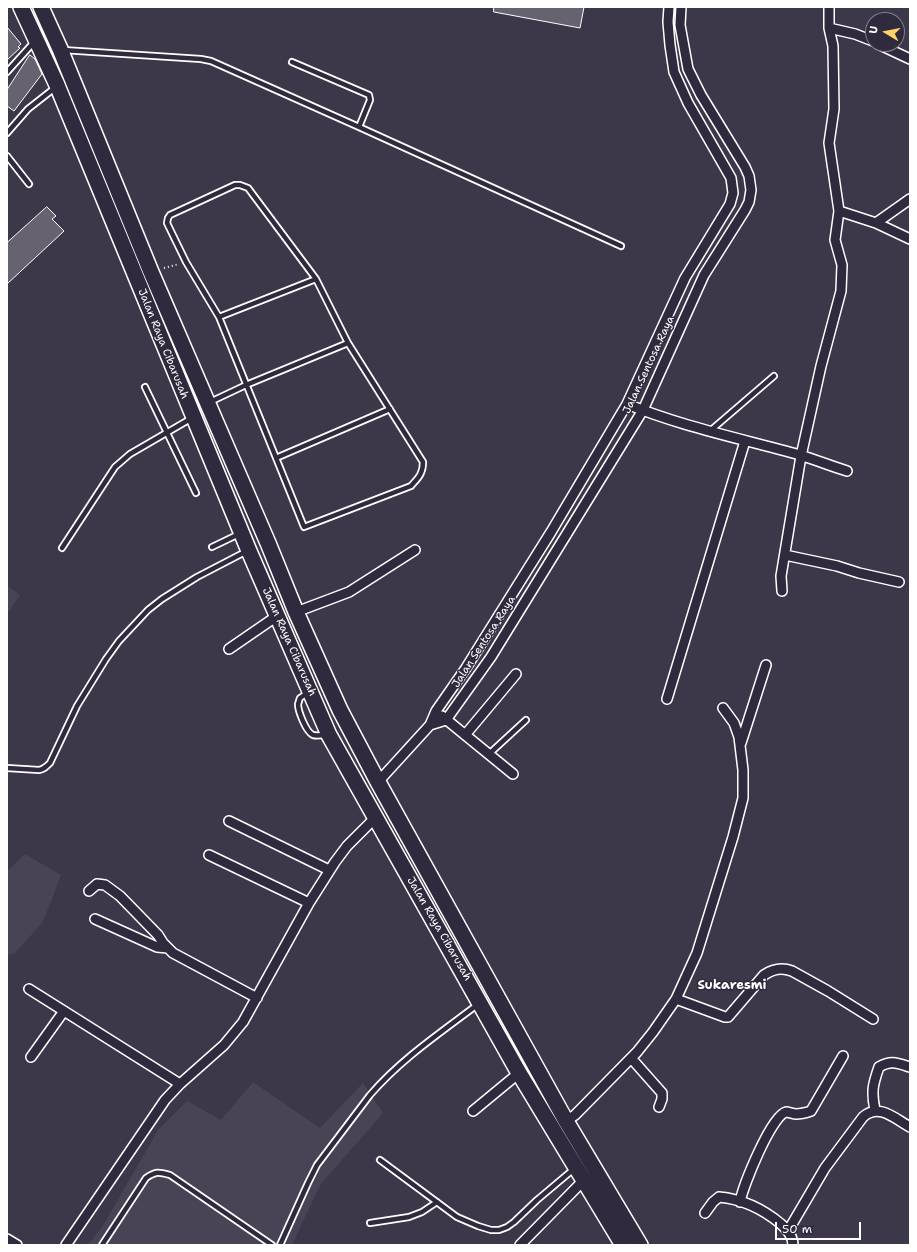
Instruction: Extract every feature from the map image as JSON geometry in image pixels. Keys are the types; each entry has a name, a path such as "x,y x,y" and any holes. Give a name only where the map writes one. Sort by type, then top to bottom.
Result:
{"main road":[{"name":"Jalan Raya Cibarusah","path":"21,7 57,86 248,551 329,734 519,1073 623,1245"},
{"name":"Jalan Raya Cibarusah","path":"41,7 60,49 151,272 268,543 296,612 340,710 378,782 566,1121 640,1245"}],"street":[{"name":"Jalan Sentosa Raya","path":"378,782 430,725 436,711 466,668 551,532 627,404 685,278 730,204 734,193 731,178 688,103 674,72 668,22 669,7"},
{"name":"Jalan Sentosa Raya","path":"446,720 491,657 643,410 704,275 745,210 751,190 749,176 701,95 688,69 680,25 681,7"},
{"path":"782,590 781,576 801,456 821,366 841,291 842,265 835,240 839,211 829,143 834,109 833,46 829,28 829,7"},
{"path":"829,28 865,38"},
{"path":"895,52 910,59"},
{"path":"876,223 910,199"},
{"path":"839,211 876,223 910,239"},
{"path":"627,404 710,431 801,456 847,471"},
{"path":"667,699 745,441"},
{"path":"296,612 349,592 415,550"},
{"path":"785,555 837,566 859,573 899,582"},
{"path":"229,649 277,616"},
{"path":"740,744 766,665"},
{"path":"465,735 516,674"},
{"path":"566,1121 575,1115 631,1058 652,1032 676,999 697,953 733,837 743,798 743,770 740,744 734,723 723,708"},
{"path":"436,711 513,774"},
{"path":"430,725 446,720"},
{"path":"66,1245 165,1100 180,1084 224,1045 243,1022 308,903 329,870 347,846 376,817"},
{"path":"229,821 329,870"},
{"path":"209,855 308,903"},
{"path":"89,890 97,884 105,886 120,896 178,957 257,998"},
{"path":"95,919 157,947 168,948"},
{"path":"676,999 728,1017 764,975 772,970 786,969 828,991 873,1019"},
{"path":"29,989 180,1084"},
{"path":"31,1057 64,1011"},
{"path":"740,1202 757,1156 768,1134 780,1116 786,1112 803,1114 811,1111 843,1056"},
{"path":"631,1058 662,1093 662,1099 659,1107"},
{"path":"876,1110 872,1096 873,1083 878,1066 886,1062 896,1062 910,1067"},
{"path":"473,1111 519,1073"},
{"path":"788,1231 829,1163 863,1117 869,1112 876,1110 883,1111 910,1127"},
{"path":"520,1245 584,1180"},
{"path":"705,1213 713,1202 719,1197 726,1197 752,1205 766,1212 788,1231 793,1245"},
{"path":"7,1238 17,1245"}],"lane":[{"path":"7,72 36,40"},
{"path":"60,49 201,59 211,61 621,246"},
{"path":"292,62 369,95 370,100 359,127"},
{"path":"7,133 28,109 57,86"},
{"path":"7,156 29,184"},
{"path":"234,185 240,185 248,188 316,279 348,343 424,462 424,468 421,475 411,486 304,527 219,317 186,262 167,223 170,215 234,185"},
{"path":"219,317 316,279"},
{"path":"207,403 246,385 348,343"},
{"path":"710,431 774,376"},
{"path":"146,387 196,493"},
{"path":"276,458 390,408"},
{"path":"62,548 115,467 130,454 193,418"},
{"path":"212,547 241,532"},
{"path":"7,768 39,770 47,767 81,700 106,659 124,636 148,610 162,599 197,577 248,551"},
{"path":"489,754 526,720"},
{"path":"280,1245 317,1165 370,1095 425,1043 481,1003"},
{"path":"380,1160 457,1217 491,1230 499,1230 514,1222 576,1167"},
{"path":"102,1245 146,1178 153,1173 160,1172 170,1175 272,1245"},
{"path":"370,1223 409,1217 422,1212 437,1202"}],"path":[{"path":"151,272 186,262"}],"shaded area":[{"path":"7,585 20,595 7,614"},
{"path":"25,854 61,875 43,922 15,953 7,955 7,871"},
{"path":"253,1082 320,1128 363,1083 383,1113 320,1185 292,1245 88,1245 104,1224 158,1130 187,1101 221,1120"}],"building":[{"path":"494,7 584,7 580,28 494,12"},
{"path":"7,27 21,44 18,47 20,48 7,60"},
{"path":"30,55 35,59 42,74 14,111 7,106 7,90"},
{"path":"47,207 56,216 52,219 64,231 7,284 7,243"}],"district":[{"name":"Sukaresmi","path":"732,986"}]}
